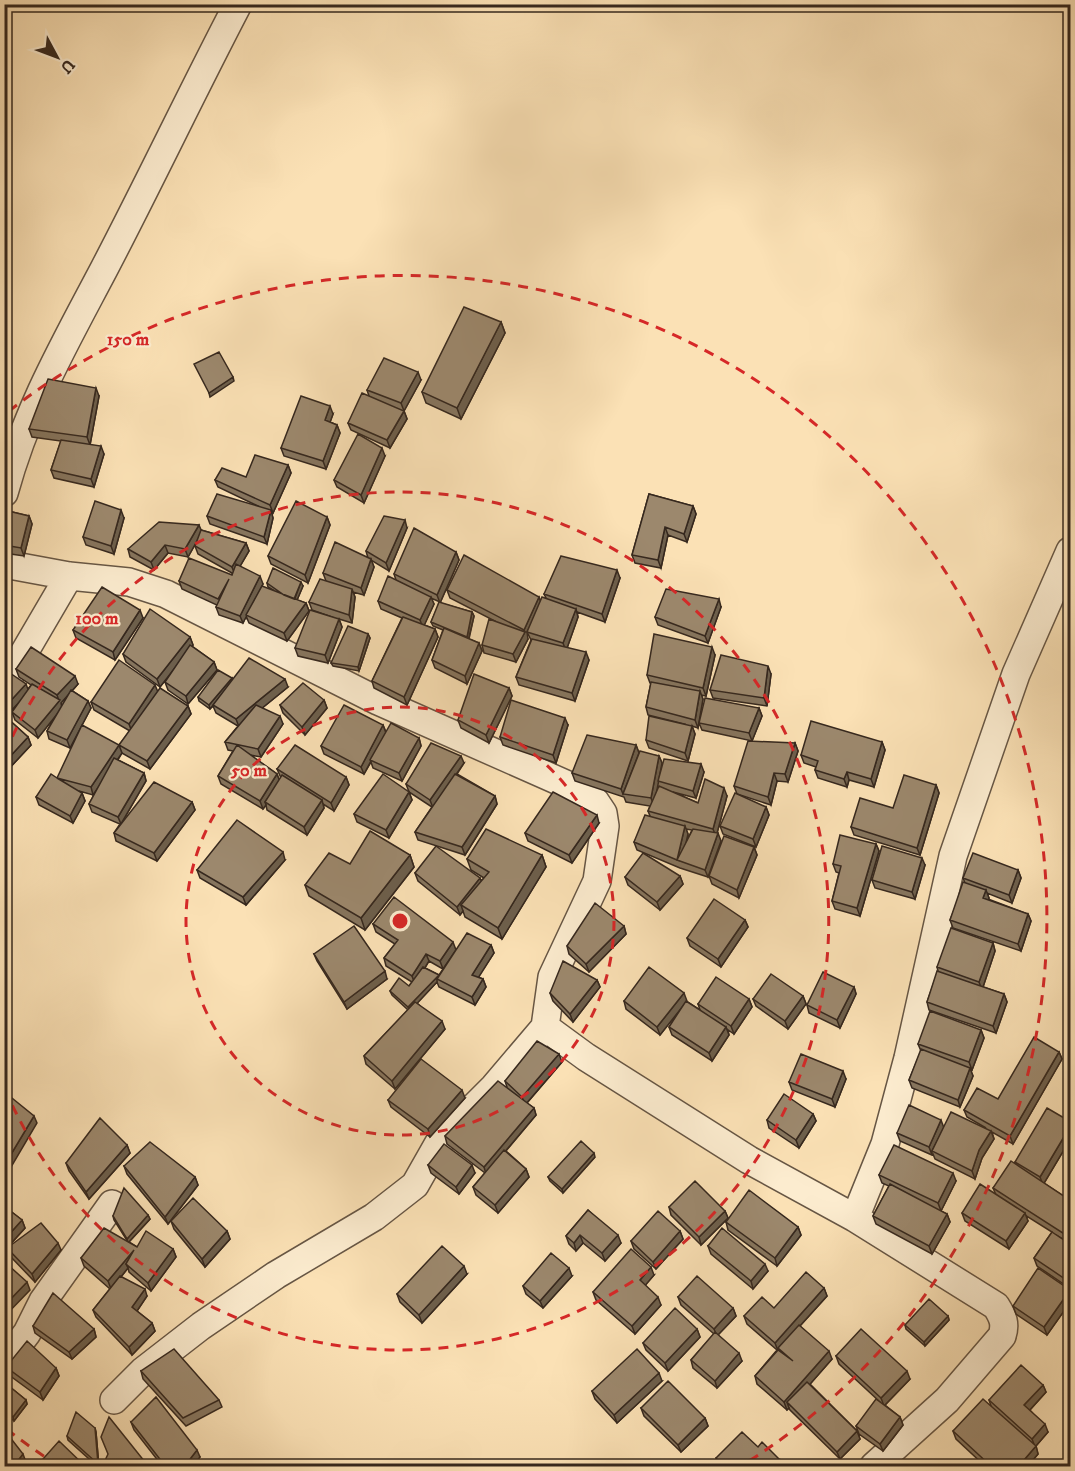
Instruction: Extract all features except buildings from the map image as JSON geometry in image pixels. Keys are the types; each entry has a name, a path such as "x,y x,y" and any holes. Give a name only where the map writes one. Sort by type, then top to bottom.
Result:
{"street":[{"path":"4,493 15,451 51,365 104,269 238,4"},
{"path":"855,1218 885,1144 908,1058 953,856 1016,674 1071,551"},
{"path":"4,564 69,576 129,582 166,594 378,701 579,790 595,801 603,813 605,825 597,880 552,977 545,1027 494,1087 440,1141 415,1185 374,1217 276,1275 201,1326 143,1371 114,1400"},
{"path":"14,670 69,576"},
{"path":"545,1027 586,1057 749,1160 855,1218 996,1306 1003,1316 1005,1327 997,1343 947,1400 874,1467"},
{"path":"4,1363 27,1333 43,1301 112,1204"}]}
